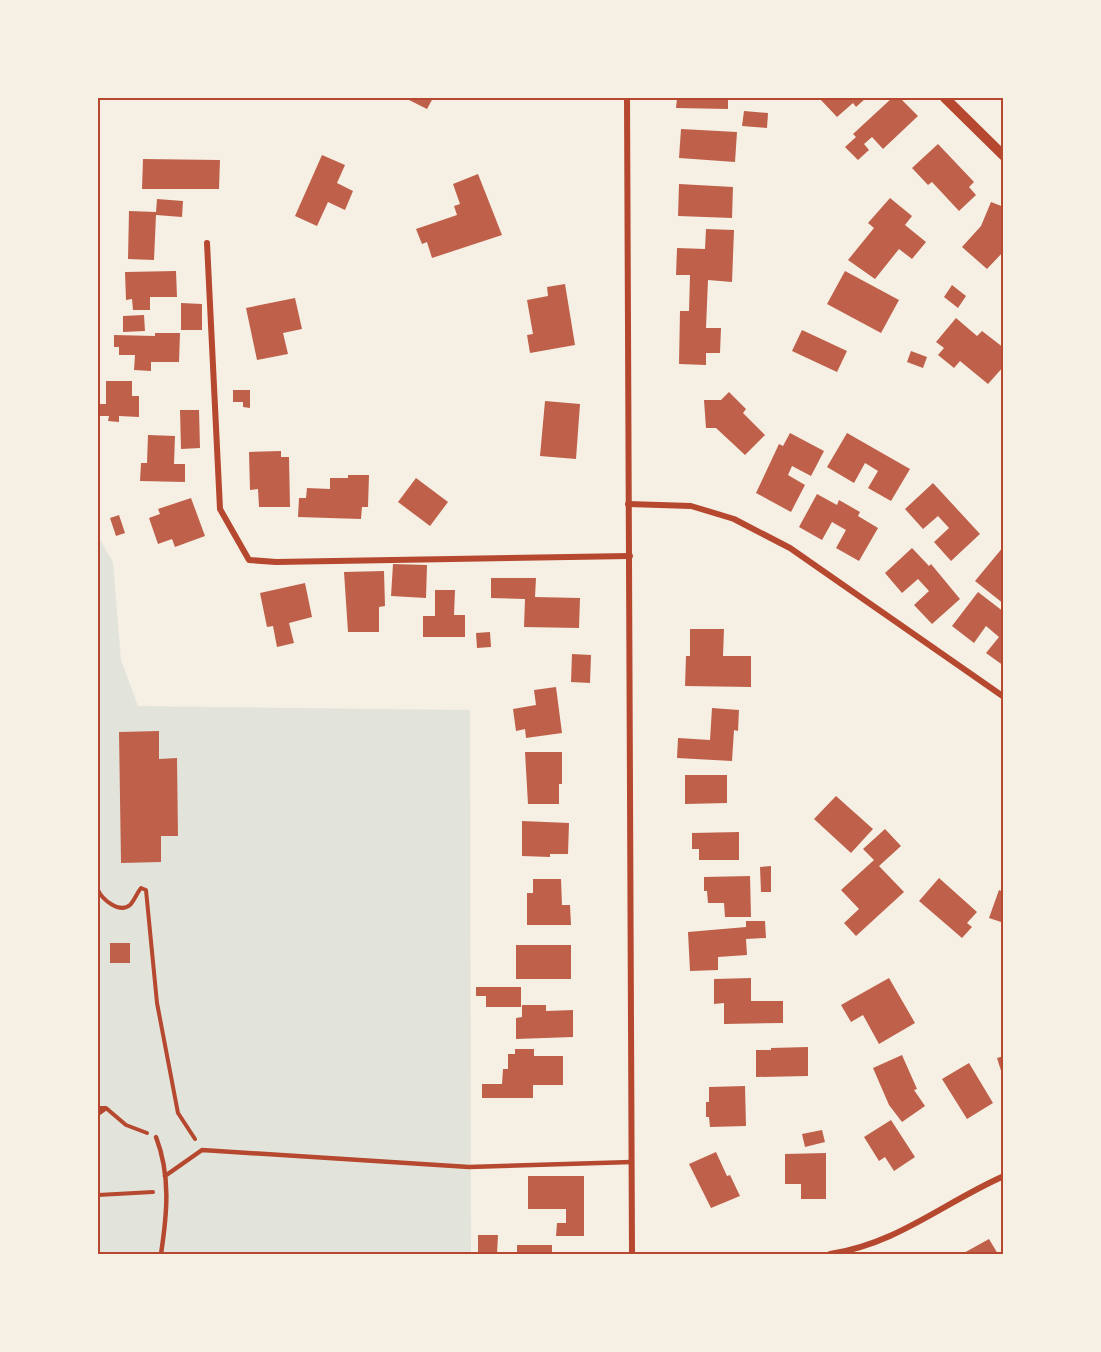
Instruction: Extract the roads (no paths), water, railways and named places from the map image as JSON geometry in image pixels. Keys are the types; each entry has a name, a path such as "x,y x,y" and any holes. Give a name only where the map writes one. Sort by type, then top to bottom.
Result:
{"street":[{"path":"627,98 632,1254"},
{"path":"945,98 1004,156"},
{"path":"207,243 220,509 249,560 276,562 630,555"},
{"path":"628,504 691,506 734,519 781,543 1004,697"},
{"path":"830,1254 855,1251 882,1241 1004,1176"}],"lane":[{"path":"156,1137 164,1156 168,1211 161,1254"},
{"path":"165,1176 202,1150 469,1167 632,1162"}]}
